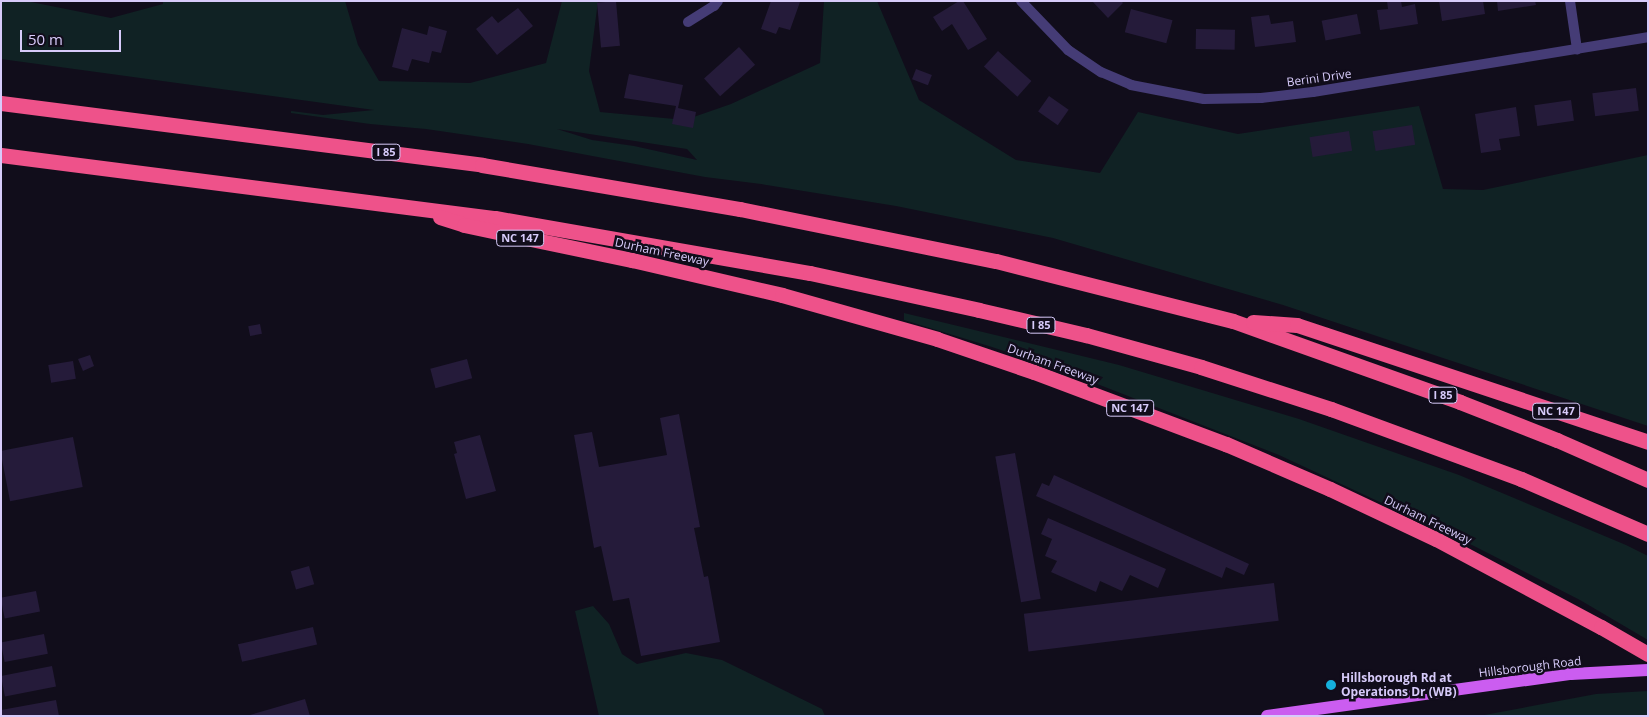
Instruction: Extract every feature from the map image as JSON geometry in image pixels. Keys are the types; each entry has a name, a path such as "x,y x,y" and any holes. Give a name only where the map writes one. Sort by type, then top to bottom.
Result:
{"highway":[{"name":"I 85","path":"1,103 482,165 740,209 996,261 1233,321 1460,402 1557,440 1648,480"},
{"name":"I 85","path":"1,155 410,206 613,237 810,273 1086,335 1201,367 1358,418 1521,479 1648,534"},
{"name":"Durham Freeway","path":"410,206 464,225 632,260 782,295 936,339 1034,372 1226,444 1330,489 1436,539 1602,627 1648,654"},
{"name":"NC 147","path":"1233,321 1298,325 1648,442"}],"main road":[{"name":"Hillsborough Road","path":"1267,716 1571,674 1648,670"}],"street":[{"path":"688,22 714,6 718,1"},
{"name":"Berini Drive","path":"1021,1 1068,50 1101,72 1131,84 1204,99 1261,98 1313,92 1648,37"},
{"path":"1570,1 1578,50"}],"shaded area":[{"path":"1,1 26,1 111,18 163,4 163,1 345,1 358,45 379,81 470,83 546,63 562,1 598,1 589,71 600,112 685,120 731,104 820,63 824,1 877,1 919,100 1016,160 1100,173 1138,112 1238,134 1419,106 1443,189 1483,190 1648,155 1648,426 1283,305 1053,238 896,206 705,177 528,144 426,129 370,124 291,113 291,111 323,115 374,110 1,59","holes":["557,129 687,149 697,160 634,146 592,140"]},
{"path":"904,313 1119,365 1299,419 1459,475 1626,545 1648,556 1648,640 1580,600 1474,546 1279,455 1064,371 904,320"},
{"path":"593,606 609,624 622,654 637,664 686,653 722,660 822,709 825,716 599,716 575,611"},
{"path":"1648,691 1648,716 1479,716 1596,694"}],"building":[{"path":"616,1 620,46 601,47 597,3"},
{"path":"771,1 800,2 790,30 779,27 776,34 761,29"},
{"path":"959,1 963,1 987,39 968,50 952,24 942,31 933,17"},
{"path":"1092,1 1121,1 1123,3 1108,18"},
{"path":"1387,1 1401,1 1402,7 1415,4 1418,24 1380,30 1377,10 1388,9"},
{"path":"1439,1 1483,1 1485,14 1442,21"},
{"path":"1497,1 1535,1 1536,5 1498,11"},
{"path":"518,8 533,26 497,55 476,29 492,16 498,23"},
{"path":"1131,9 1173,20 1166,43 1125,32"},
{"path":"1357,14 1361,34 1325,41 1322,21"},
{"path":"1269,15 1271,24 1293,21 1296,42 1255,47 1251,17"},
{"path":"429,26 447,31 441,53 432,51 429,63 412,59 408,71 392,67 402,28 427,35"},
{"path":"1196,29 1235,30 1235,50 1196,49"},
{"path":"739,47 755,65 720,96 704,78"},
{"path":"998,51 1031,81 1017,97 984,67"},
{"path":"916,69 932,75 928,85 912,79"},
{"path":"629,74 683,85 678,108 696,112 693,128 672,124 676,106 624,98"},
{"path":"1636,88 1639,111 1595,116 1592,93"},
{"path":"1049,96 1069,110 1058,125 1038,112"},
{"path":"1571,100 1574,121 1537,126 1534,105"},
{"path":"1516,107 1520,136 1499,139 1501,150 1481,153 1475,114"},
{"path":"1412,125 1415,145 1376,151 1372,131"},
{"path":"1349,131 1352,151 1313,157 1309,137"},
{"path":"260,324 262,334 250,336 248,326"},
{"path":"90,355 94,366 83,371 78,359"},
{"path":"467,359 472,378 435,388 430,369"},
{"path":"73,361 76,379 51,383 48,365"},
{"path":"679,414 700,527 694,528 704,577 708,576 720,642 641,656 629,598 613,601 601,546 594,548 574,435 592,432 599,467 667,455 660,418"},
{"path":"480,435 496,491 466,499 454,454 457,453 454,442"},
{"path":"73,437 83,487 10,501 1,451"},
{"path":"1015,453 1041,599 1021,602 995,456"},
{"path":"1054,475 1249,564 1244,575 1226,567 1222,578 1036,496 1042,483 1049,486"},
{"path":"1048,518 1166,569 1158,588 1130,575 1122,591 1100,581 1096,592 1051,572 1057,561 1045,556 1052,539 1041,534"},
{"path":"309,566 314,584 296,590 291,571"},
{"path":"1274,583 1279,621 1029,651 1024,614"},
{"path":"36,591 40,612 5,618 1,598"},
{"path":"313,627 317,645 242,662 238,644"},
{"path":"44,634 48,654 5,662 1,642"},
{"path":"52,666 56,687 5,697 1,676"},
{"path":"305,699 310,716 250,716 250,715"},
{"path":"56,700 59,716 1,716 1,710"}],"place":[{"name":"Hillsborough Rd at Operations Dr (WB)","path":"1331,685"}]}
